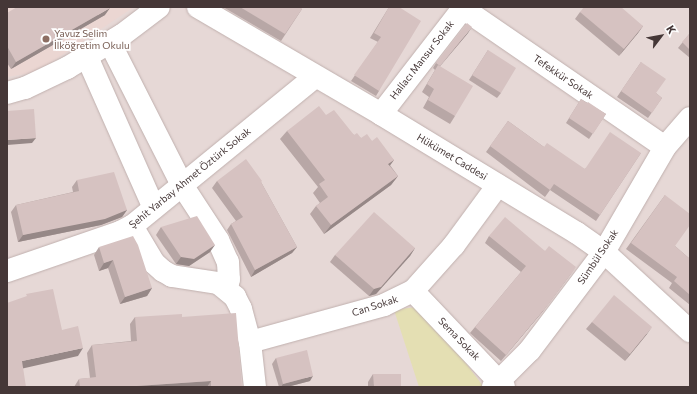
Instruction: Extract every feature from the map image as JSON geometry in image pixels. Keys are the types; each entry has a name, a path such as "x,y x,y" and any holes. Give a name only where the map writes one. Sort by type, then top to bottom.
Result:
{"street":[{"path":"7,93 25,88 87,57 110,43 159,7"},
{"name":"Hükümet Caddesi","path":"198,7 546,212 604,252 690,330"},
{"name":"Hallacı Mansur Sokak","path":"381,114 463,7"},
{"name":"Tefekkür Sokak","path":"463,7 680,135"},
{"path":"110,43 182,185 218,240 228,262 229,279 227,288"},
{"path":"87,57 154,208"},
{"name":"Şehit Yarbay Ahmet Öztürk Sokak","path":"7,271 120,232 132,226 315,77"},
{"name":"Sümbül Sokak","path":"499,385 530,350 604,252 680,135"},
{"name":"Can Sokak","path":"250,342 384,305 414,291 454,245 498,184"},
{"path":"132,226 154,263 163,271 172,276 208,280 218,283 227,288 235,297 241,309 250,342 255,387"},
{"name":"Sema Sokak","path":"414,291 499,385"}],"shaded area":[{"path":"7,7 690,7 690,387 7,387"},
{"name":"Yavuz Selim İlköğretim Okulu","path":"7,7 134,7 37,72 7,77"},
{"path":"423,306 483,386 419,387 394,310"}],"building":[{"path":"17,7 110,8 16,62 7,46 7,13"},
{"path":"240,7 299,7 302,9 285,34"},
{"path":"389,7 399,7 421,21 379,91 354,75 381,37 374,33"},
{"path":"584,7 621,7 643,26 624,49 580,12"},
{"path":"467,23 472,27 440,66 436,63"},
{"path":"690,33 690,50 682,42"},
{"path":"488,50 516,68 501,93 472,75"},
{"path":"641,62 666,79 656,93 662,98 652,113 621,91"},
{"path":"438,65 473,86 455,116 428,100 434,89 427,84"},
{"path":"581,99 606,114 593,134 569,118"},
{"path":"319,106 326,115 334,110 354,135 357,133 361,138 367,134 372,141 377,137 394,160 388,164 398,176 331,225 316,206 328,197 319,184 325,180 287,131"},
{"path":"34,109 36,138 7,140 7,111"},
{"path":"508,121 544,147 547,143 585,169 610,132 641,153 600,215 554,184 550,190 490,146"},
{"path":"246,159 262,181 261,182 297,247 255,270 231,224 243,217 217,181"},
{"path":"114,172 127,210 105,219 23,235 16,205 79,191 77,180"},
{"path":"665,195 690,214 690,225 675,246 690,259 690,295 674,281 677,277 631,243"},
{"path":"374,212 415,248 381,287 374,289 335,255"},
{"path":"197,216 215,245 194,259 181,257 161,227"},
{"path":"505,217 545,251 549,246 576,267 548,305 506,355 475,327 526,266 489,236"},
{"path":"133,236 138,245 152,288 125,297 113,260 104,263 99,247"},
{"path":"53,289 62,330 78,326 83,348 22,361 26,387 7,387 7,303 27,296 26,294"},
{"path":"614,295 652,327 630,354 592,322"},
{"path":"236,313 242,387 211,387 211,381 122,387 80,387 79,379 96,377 92,345 137,341 135,317 182,314 182,317"},
{"path":"307,350 313,376 283,384 276,358"},
{"path":"373,374 401,374 401,387 374,387"}],"place":[{"name":"Yavuz Selim İlköğretim Okulu","path":"46,39"}]}
